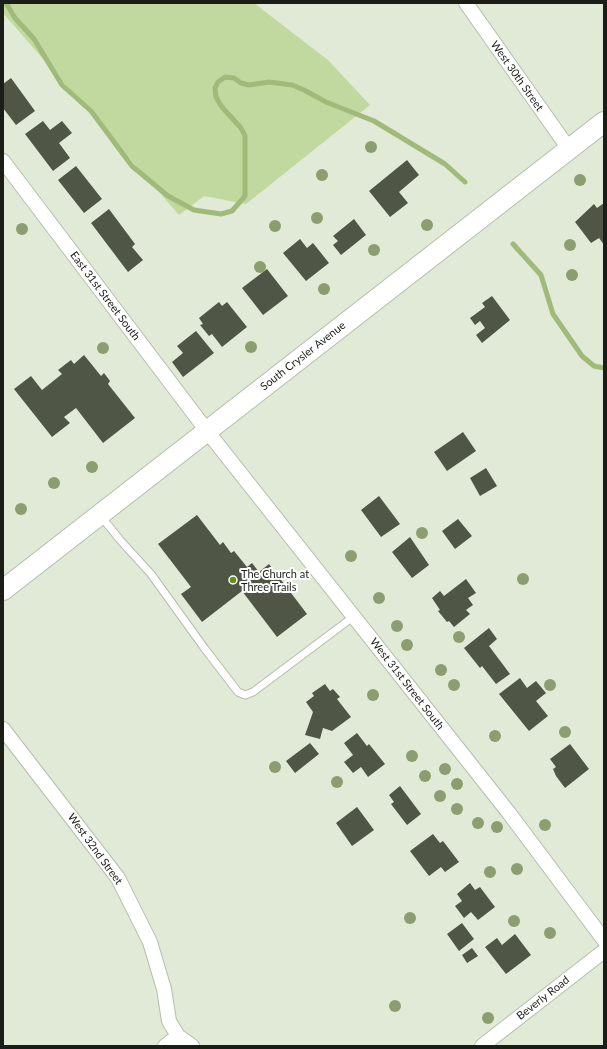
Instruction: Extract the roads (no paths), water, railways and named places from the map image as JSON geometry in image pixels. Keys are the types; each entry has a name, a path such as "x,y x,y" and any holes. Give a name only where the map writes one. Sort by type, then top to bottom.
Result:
{"main road":[{"name":"South Crysler Avenue","path":"3,590 604,122"}],"street":[{"name":"West 30th Street","path":"466,3 569,149"},
{"name":"East 31st Street South","path":"3,161 207,431"},
{"name":"West 31st Street South","path":"207,431 509,813 604,940"},
{"name":"West 32nd Street","path":"3,729 118,878 150,942 164,988 169,1021 178,1036 192,1046"},
{"name":"Beverly Road","path":"482,1046 604,951"},
{"path":"165,1046 178,1036"}],"lane":[{"path":"100,515 120,540 151,574 238,692 245,695 253,692 353,617"}],"waterway":[{"path":"6,3 15,18 34,39 62,85 91,111 132,166 168,196 194,210 221,214 232,211 245,196 245,136 241,128 221,106 216,97 215,88 218,82 225,77 234,78 241,83 249,85 269,82 292,85 304,90 326,102 374,121 445,164 465,182"},
{"path":"513,244 541,275 553,314 582,356 594,366 604,368"}],"place":[{"name":"The Church at Three Trails","path":"233,580"}]}
